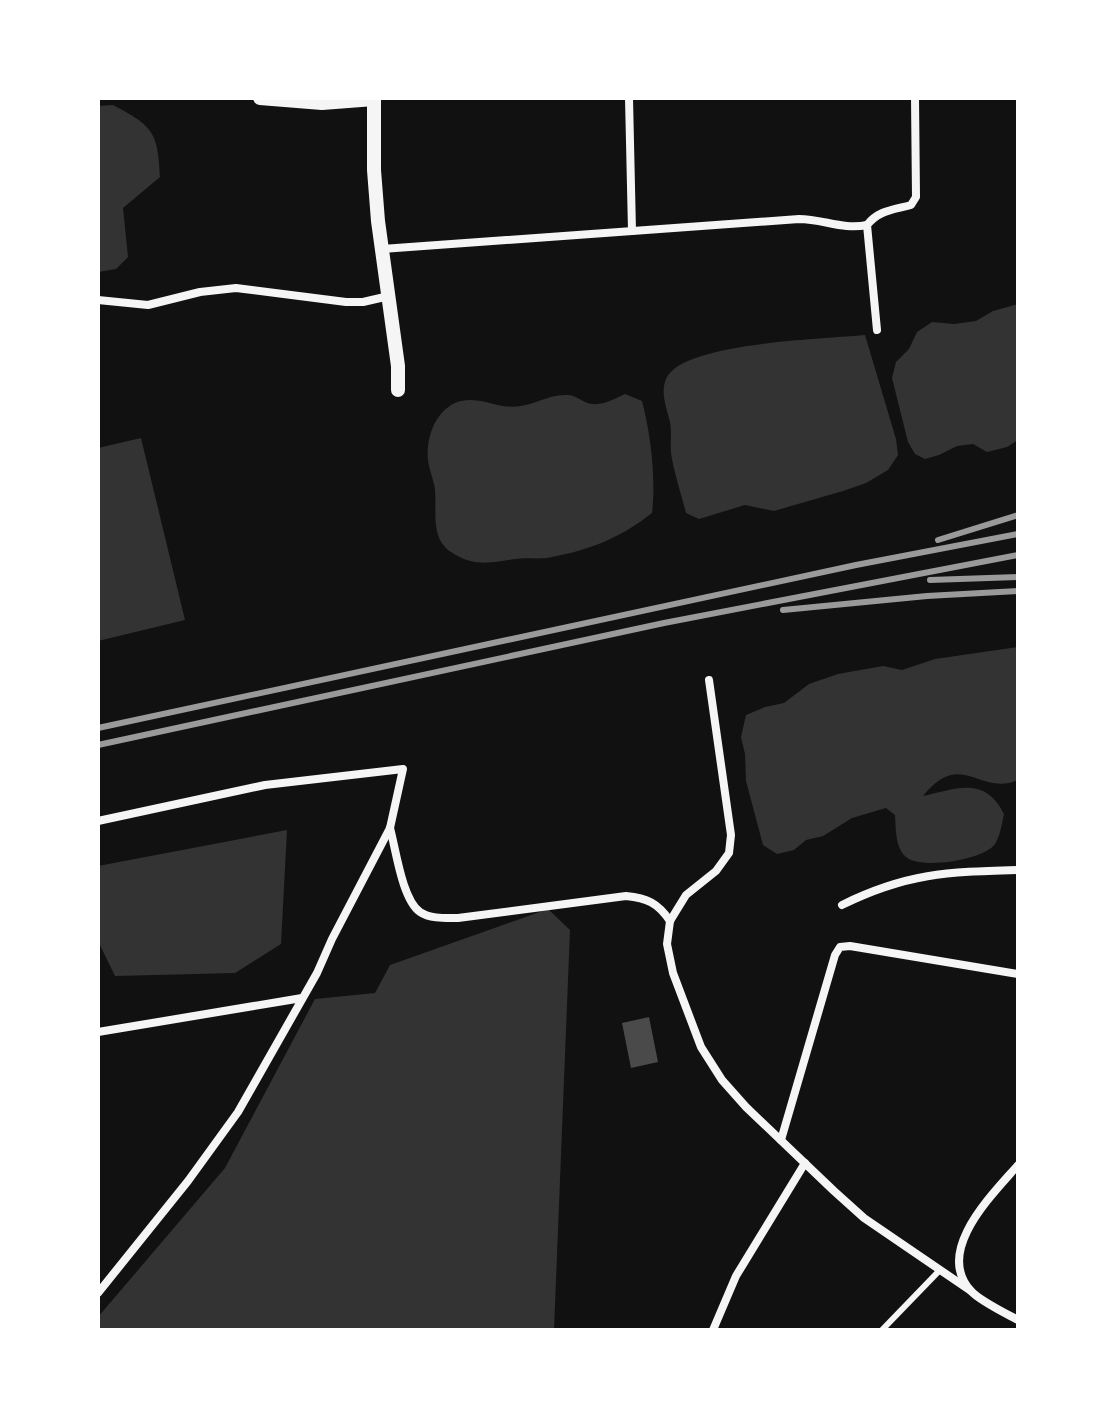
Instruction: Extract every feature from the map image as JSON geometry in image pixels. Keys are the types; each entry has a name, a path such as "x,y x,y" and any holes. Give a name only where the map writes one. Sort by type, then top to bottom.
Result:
{"street":[{"path":"260,98 338,103 369,99 385,297 398,366 398,390"},
{"path":"629,98 632,231"},
{"path":"382,249 799,219 825,221 851,228 867,225 874,216 911,205 916,197 915,98"},
{"path":"867,225 877,330"},
{"path":"98,300 148,305 200,292 236,288 363,302 385,297"},
{"path":"709,680 731,835 729,853 716,871 686,895 670,921 667,944 673,973 701,1047 722,1080 864,1218 1018,1320"},
{"path":"98,821 250,787 403,769 390,828 302,998 238,1112 188,1181 98,1293"},
{"path":"390,828 410,901 421,913 458,918 626,896 644,898 660,906 670,921"},
{"path":"842,905 878,887 935,873 1018,870"},
{"path":"781,1140 835,955 840,947 850,946 1018,974"},
{"path":"98,1032 302,998"},
{"path":"713,1330 736,1276 805,1163"},
{"path":"971,1291 958,1267 959,1246 973,1220 1018,1165"}],"lane":[{"path":"882,1330 940,1270"}],"shaded area":[{"path":"113,105 137,119 151,132 160,177 123,208 128,257 116,269 98,272 98,106"},
{"path":"1018,304 1018,440 1007,447 987,452 973,444 957,446 925,459 915,454 908,442 892,378 896,362 909,349 917,332 932,322 954,324 976,321 993,311"},
{"path":"865,335 896,439 898,455 888,470 866,483 774,511 745,505 699,519 686,513 672,460 671,426 664,395 666,379 677,367 698,357 726,350"},
{"path":"625,394 642,401 645,414 653,472 652,513 605,541 547,558 475,562 459,557 444,546 437,532 435,490 428,452 433,427 448,407 467,400 513,407 559,395 574,396 595,404"},
{"path":"141,438 185,620 98,641 98,448"},
{"path":"1018,647 1018,780 992,783 960,774 937,782 923,796 958,788 978,789 988,794 1004,814 997,841 989,850 966,859 938,863 914,861 906,857 900,848 895,815 886,808 852,818 823,836 806,840 794,850 777,854 763,845 746,781 741,737 746,715 784,703 809,684 838,674 883,666 902,670 935,659"},
{"path":"287,830 281,944 235,973 115,976 98,941 98,866"},
{"path":"548,909 570,930 554,1330 98,1330 98,1317 225,1168 315,999 375,993 390,965"}],"building":[{"path":"649,1017 658,1062 631,1068 622,1023"}],"railway":[{"path":"938,540 1018,515"},
{"path":"98,728 856,565 1018,534"},
{"path":"98,745 664,623 1018,555"},
{"path":"930,580 1018,577"},
{"path":"783,610 1018,591"}]}
